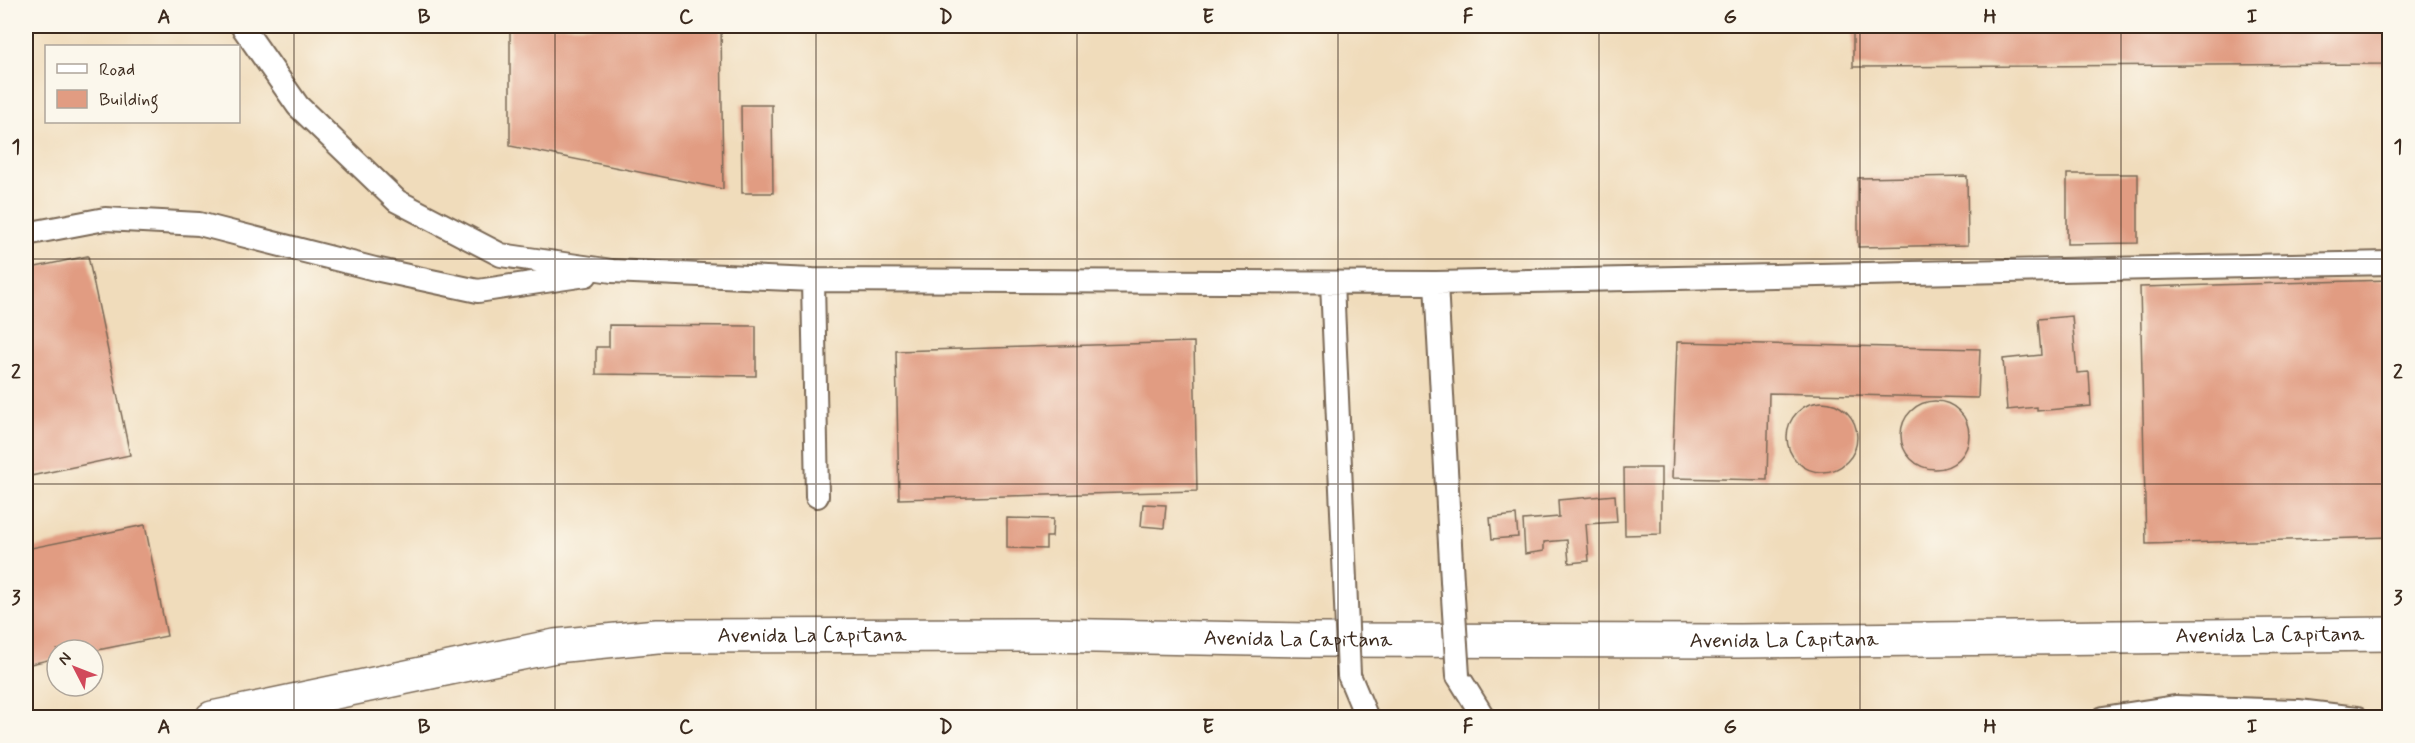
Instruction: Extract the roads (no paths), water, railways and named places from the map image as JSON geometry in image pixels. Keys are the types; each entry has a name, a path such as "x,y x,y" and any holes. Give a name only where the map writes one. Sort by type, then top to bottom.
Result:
{"street":[{"name":"Avenida La Capitana","path":"212,717 555,646 657,636 1043,635 1307,640 1738,641 2390,634"}],"lane":[{"path":"242,26 298,106 397,201 501,255 612,271 813,280 1436,283 2390,262"},
{"path":"26,234 105,219 199,224 375,269 478,291 612,271"},
{"path":"813,280 817,496"},
{"path":"1332,283 1349,675 1367,717"},
{"path":"1436,283 1458,676 1484,717"},
{"path":"2103,717 2175,707 2298,711 2357,717"}]}
